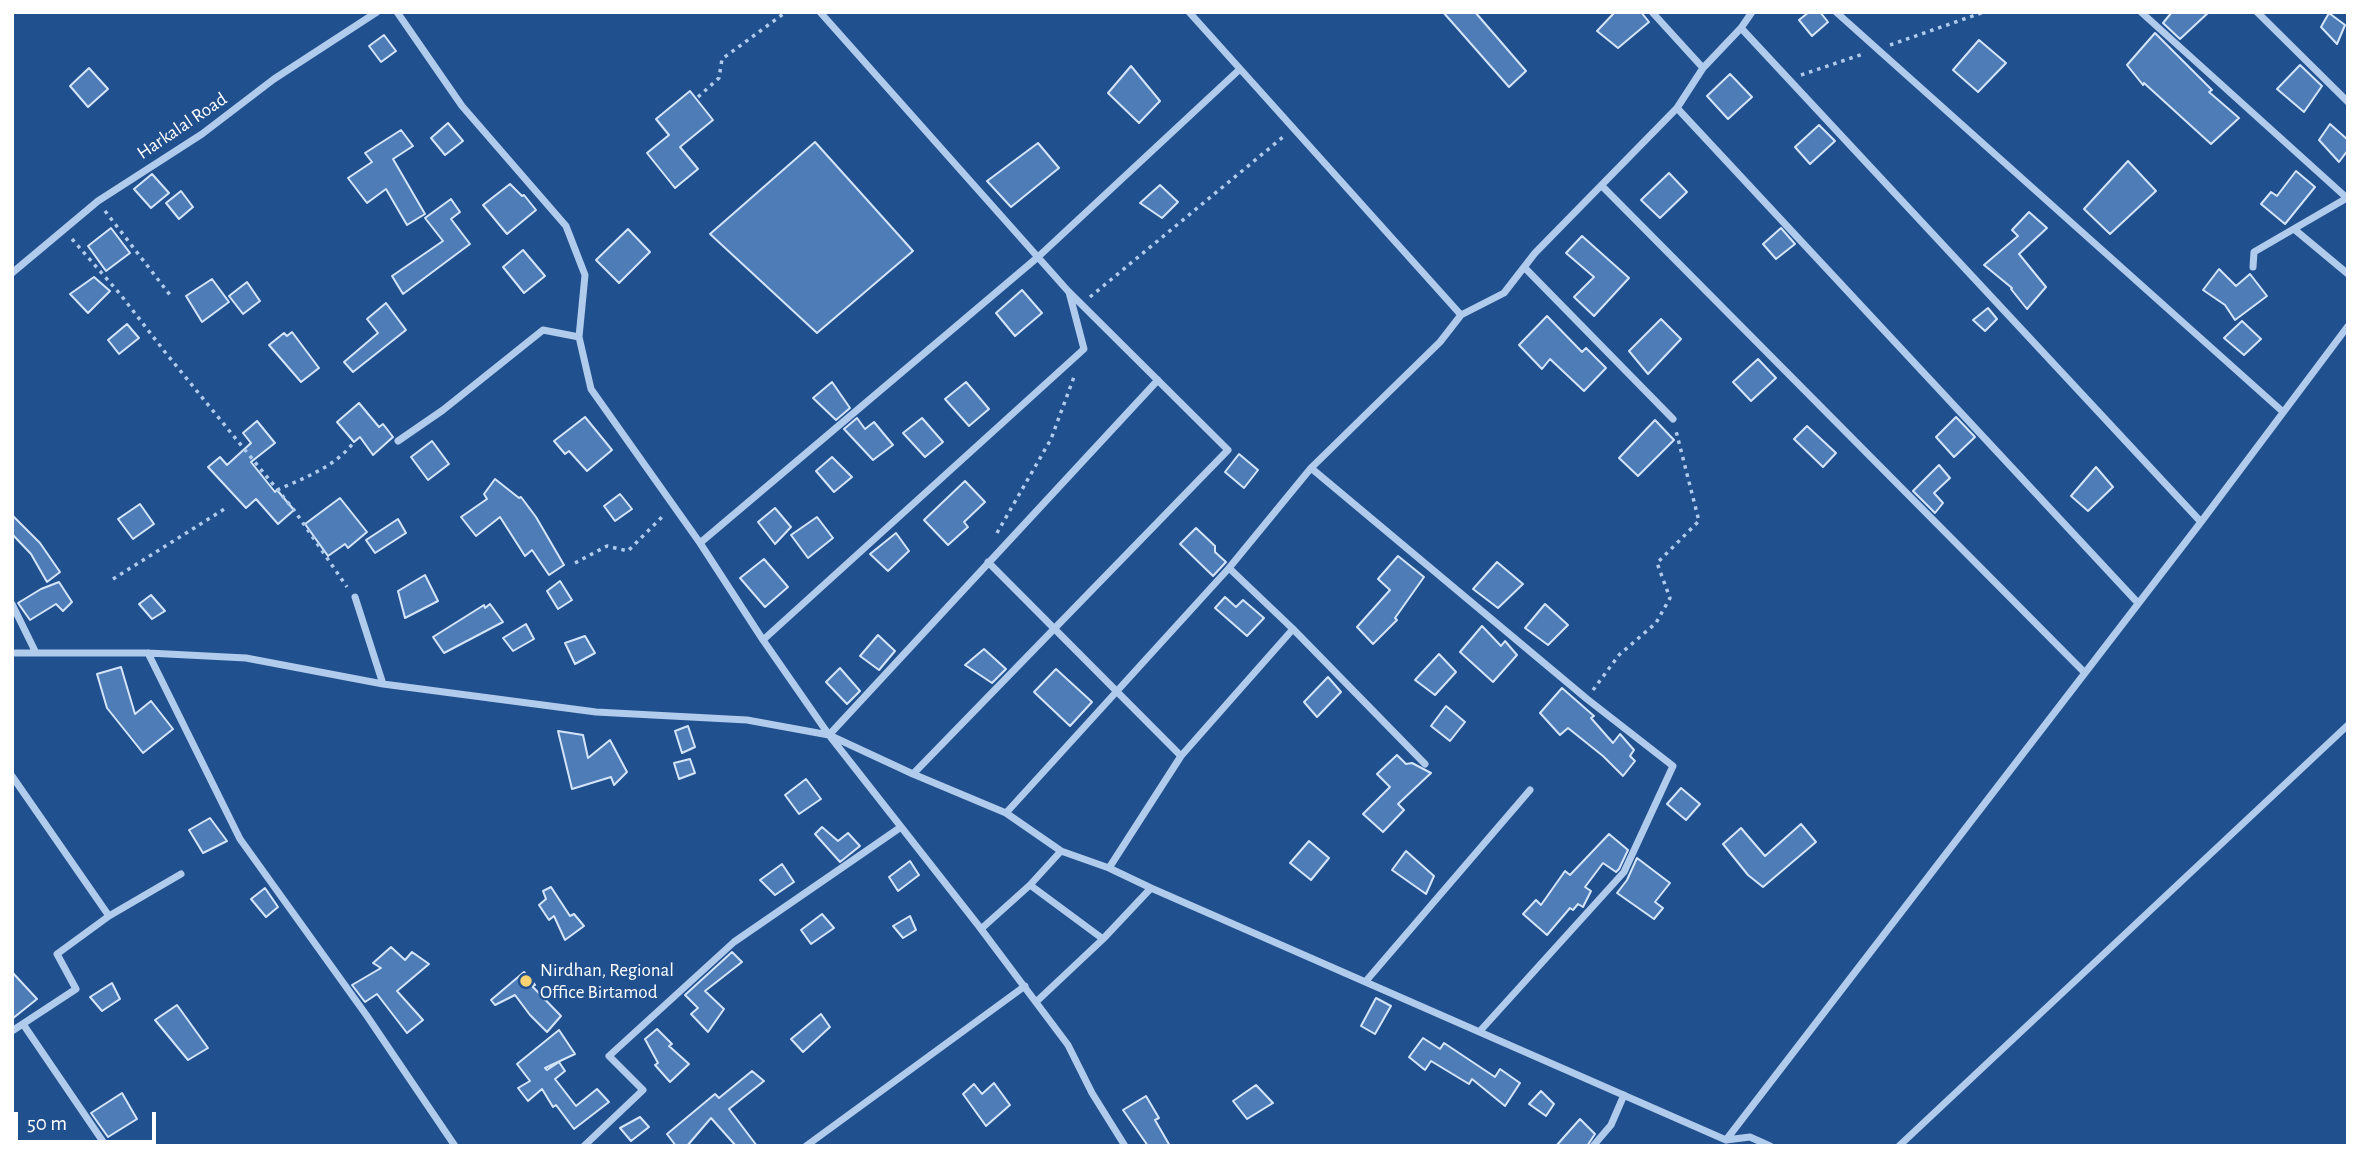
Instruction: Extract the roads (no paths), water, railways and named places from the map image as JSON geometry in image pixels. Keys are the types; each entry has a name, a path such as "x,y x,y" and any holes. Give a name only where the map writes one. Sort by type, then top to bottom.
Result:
{"street":[{"name":"Harkalal Road","path":"12,273 98,201 202,134 274,79 377,12"},
{"path":"397,12 462,106 566,226 585,275 579,337 591,389 700,543 829,735 1068,1045 1125,1146"},
{"path":"820,12 1069,292 1228,450 914,774"},
{"path":"1189,12 1461,315"},
{"path":"1652,12 1703,68"},
{"path":"1006,813 1228,568 1311,468 1440,342 1461,315 1504,293 1535,253 1676,108 1703,68 1741,28 1752,12"},
{"path":"1836,12 2282,411"},
{"path":"2141,12 2348,198 2254,252 2253,267"},
{"path":"2257,12 2348,102"},
{"path":"1741,28 2201,522"},
{"path":"700,543 1038,257 1240,69"},
{"path":"1676,108 2138,603"},
{"path":"1602,186 2084,672"},
{"path":"2294,229 2348,274"},
{"path":"1524,267 1673,419"},
{"path":"763,640 1084,349 1069,292"},
{"path":"1726,1140 2201,522 2348,326"},
{"path":"398,441 443,410 543,330 579,337"},
{"path":"829,735 1158,380"},
{"path":"1311,468 1587,699 1673,766 1625,873 1480,1031"},
{"path":"988,562 1181,756"},
{"path":"1228,568 1293,629 1425,764"},
{"path":"355,597 383,684"},
{"path":"12,604 35,651"},
{"path":"1109,868 1181,756 1293,629"},
{"path":"12,653 148,653 246,658 383,684 596,712 747,720 829,735 1006,813 1061,851 1109,868 1726,1140 1750,1137 1770,1146"},
{"path":"148,653 240,839 368,1016 455,1146"},
{"path":"1899,1146 2348,725"},
{"path":"12,776 109,916"},
{"path":"1366,981 1530,790"},
{"path":"584,1146 643,1090 609,1056 734,942 901,827"},
{"path":"981,929 1030,885 1061,851"},
{"path":"12,1031 76,989 57,954 109,916 181,874"},
{"path":"1030,885 1102,939"},
{"path":"1037,1002 1151,888"},
{"path":"806,1146 1025,986"},
{"path":"23,1024 106,1146"},
{"path":"1593,1146 1611,1125 1624,1095"}],"place":[{"name":"Nirdhan, Regional Office Birtamod","path":"526,981"}]}
